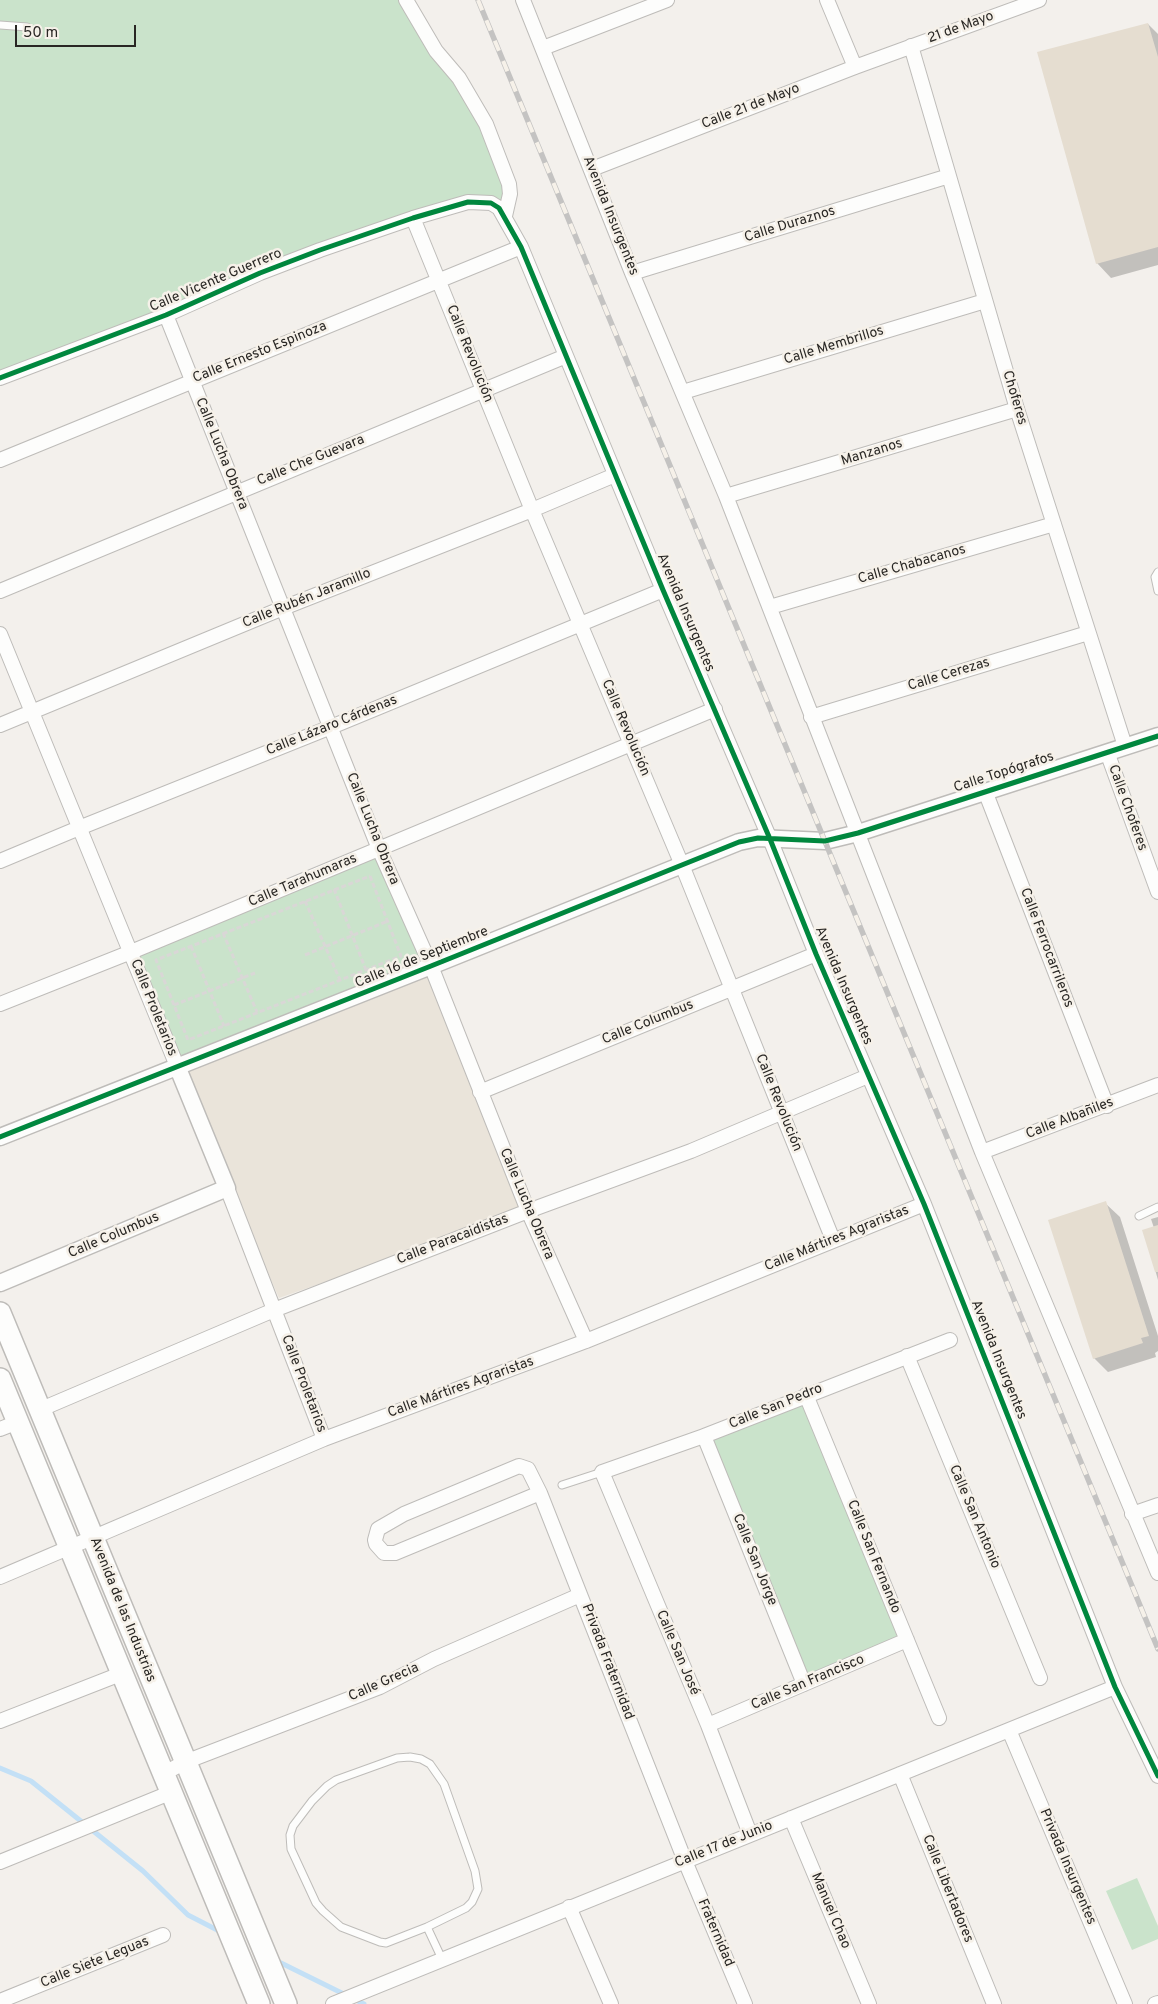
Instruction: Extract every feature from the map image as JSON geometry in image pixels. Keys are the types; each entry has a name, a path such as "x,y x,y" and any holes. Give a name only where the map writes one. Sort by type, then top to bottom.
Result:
{"main road":[{"name":"Avenida de las Industrias","path":"0,1312 286,2004"},
{"name":"Avenida de las Industrias","path":"0,1379 9,1426 72,1548 259,2004"}],"street":[{"path":"406,0 436,51 459,78 486,124 510,194 502,212"},
{"name":"Avenida Insurgentes","path":"523,0 632,273 726,496 982,1152 1132,1514 1158,1572"},
{"path":"542,48 667,0"},
{"path":"827,0 855,67"},
{"name":"21 de Mayo","path":"911,46 1039,0"},
{"name":"Calle 21 de Mayo","path":"592,169 911,46"},
{"name":"Choferes","path":"911,46 1017,409 1125,746"},
{"name":"Calle Duraznos","path":"632,273 949,176"},
{"name":"Calle Vicente Guerrero","path":"0,378 166,315 295,260 413,218 468,202 491,203 502,212"},
{"name":"Avenida Insurgentes","path":"502,212 522,247 662,590 715,709 816,954 924,1204 1115,1686 1158,1776"},
{"name":"Calle Revolución","path":"413,218 440,280 532,510 682,865 833,1240"},
{"name":"Calle Ernesto Espinoza","path":"0,460 522,247"},
{"name":"Calle Membrillos","path":"683,392 985,301"},
{"name":"Calle Lucha Obrera","path":"166,315 379,849 432,966 528,1211 586,1341"},
{"name":"Calle Che Guevara","path":"0,590 566,356"},
{"name":"Manzanos","path":"726,496 1017,409"},
{"name":"Calle Rubén Jaramillo","path":"0,725 283,608 532,510 615,475"},
{"name":"Calle Chabacanos","path":"770,607 1054,524"},
{"name":"Calle Lázaro Cárdenas","path":"0,861 662,590"},
{"name":"Calle Cerezas","path":"811,717 1088,633"},
{"name":"Calle Proletarios","path":"0,634 227,1188 324,1439"},
{"name":"Calle Tarahumaras","path":"0,1004 130,952 715,709"},
{"name":"Calle Topógrafos","path":"858,833 1158,736"},
{"name":"Calle Choferes","path":"1107,752 1158,892"},
{"name":"Calle Ferrocarrileros","path":"985,791 1107,1106"},
{"name":"Calle 16 de Septiembre","path":"0,1137 739,842 748,839 825,841 858,833"},
{"name":"Calle Columbus","path":"480,1092 816,954"},
{"name":"Calle Paracaidistas","path":"39,1410 274,1310 528,1211 691,1151 868,1076"},
{"name":"Calle Albañiles","path":"982,1152 1158,1086"},
{"name":"Calle Columbus","path":"0,1283 227,1188"},
{"name":"Calle Mártires Agraristas","path":"0,1577 72,1548 324,1439 586,1341 924,1204"},
{"name":"Calle San Pedro","path":"602,1472 704,1436 950,1340"},
{"name":"Calle San Antonio","path":"906,1356 1040,1678"},
{"name":"Calle San Fernando","path":"806,1395 939,1718"},
{"name":"Calle San Jorge","path":"704,1436 804,1684"},
{"name":"Privada Fraternidad","path":"540,1493 395,1553 384,1553 376,1544 375,1540 378,1529 404,1514 519,1466 525,1466 531,1472 540,1493 685,1861"},
{"name":"Calle San José","path":"602,1472 708,1725 750,1834"},
{"path":"1132,1514 1158,1506"},
{"name":"Calle Grecia","path":"0,1862 112,1816 168,1783 185,1762 380,1687 434,1659 580,1595"},
{"name":"Calle San Francisco","path":"708,1725 907,1640"},
{"path":"0,1721 122,1673"},
{"name":"Calle 17 de Junio","path":"334,2004 1115,1686"},
{"name":"Privada Insurgentes","path":"1009,1730 1125,2004"},
{"name":"Calle Libertadores","path":"900,1774 994,2004"},
{"name":"Manuel Chao","path":"791,1818 869,2004"},
{"name":"Fraternidad","path":"685,1861 745,2004"},
{"path":"569,1907 611,2004"},
{"name":"Calle Siete Leguas","path":"0,2001 163,1936"}],"lane":[{"path":"0,25 27,27"},
{"path":"1158,572 1155,577 1158,591"},
{"path":"1139,1216 1158,1207"},
{"path":"562,1485 602,1472"},
{"path":"410,1757 421,1759 430,1764 444,1784 475,1871 478,1889 472,1902 466,1908 427,1927 386,1943 380,1942 340,1927 316,1903 291,1849 290,1835 293,1826 312,1801 336,1780 397,1758 410,1757"},
{"path":"427,1927 442,1959"}],"path":[{"path":"370,876 402,956 188,1040 156,960 305,901 370,876"},
{"path":"334,890 366,970"},
{"path":"305,901 340,980"},
{"path":"305,955 388,921"},
{"path":"223,933 257,1012"},
{"path":"191,946 224,1026"},
{"path":"174,1005 255,973"}],"shaded area":[{"path":"431,966 528,1211 279,1298 177,1066"}],"green space":[{"path":"0,0 406,0 459,78 509,184 499,208 453,206 0,378"},
{"path":"379,849 431,966 177,1066 131,952"},
{"path":"806,1395 907,1640 804,1684 704,1436"},
{"path":"1137,1878 1158,1926 1158,1939 1132,1950 1106,1891"}],"building":[{"path":"1148,23 1158,57 1158,247 1096,264 1037,52"},
{"path":"1106,1201 1149,1336 1141,1338 1143,1343 1093,1359 1048,1220"},
{"path":"1158,1225 1158,1272 1155,1272 1142,1230"}],"waterway":[{"path":"0,1768 31,1781 143,1871 188,1915 223,1933"},
{"path":"275,1960 364,2004"}],"railway":[{"path":"478,0 1158,1649"}],"cycle path":[{"path":"0,378 166,315 260,273 413,218 468,202 491,203 499,208 521,247 663,590 770,839 816,954 924,1204 1115,1687 1158,1776"},
{"path":"0,1137 739,842 758,838 825,841 858,833 1158,736"}]}
